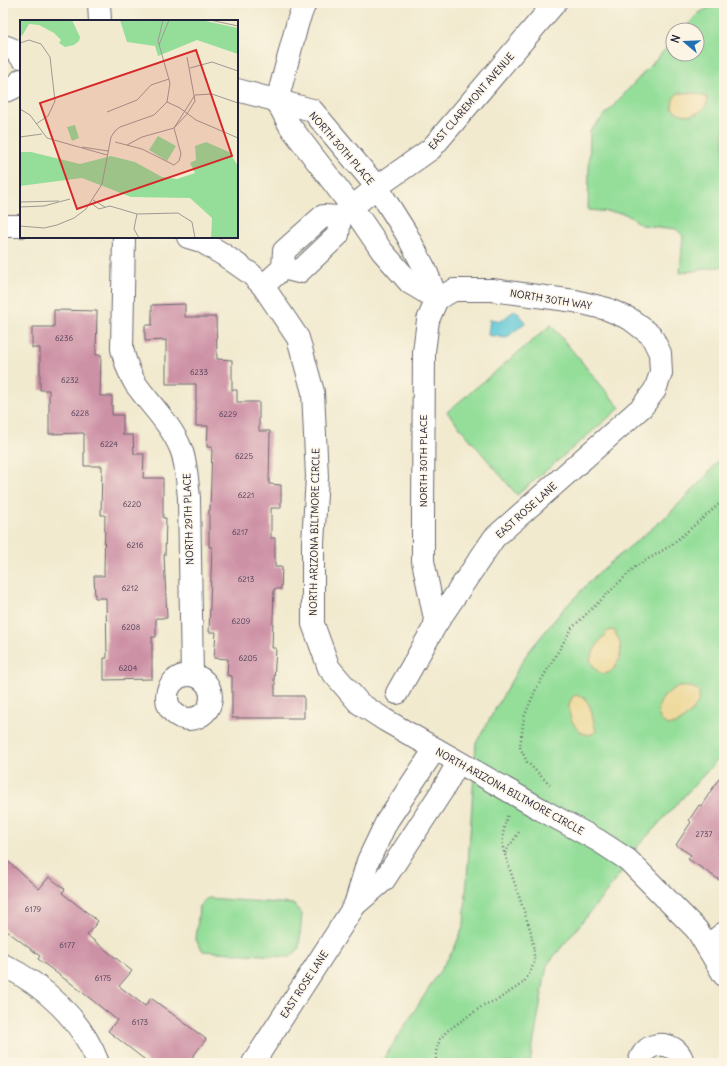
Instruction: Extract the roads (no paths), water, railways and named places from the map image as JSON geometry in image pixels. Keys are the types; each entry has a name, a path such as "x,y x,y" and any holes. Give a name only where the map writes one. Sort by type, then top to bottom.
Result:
{"street":[{"path":"99,3 100,20"},
{"path":"305,3 298,21 276,101 290,126 346,212 410,284 437,299"},
{"name":"EAST CLAREMONT AVENUE","path":"346,212 377,187 431,149 555,3"},
{"path":"3,46 9,47 16,51 20,56"},
{"path":"3,91 12,89 20,82"},
{"name":"NORTH 30TH PLACE","path":"238,90 312,110 377,187 406,233 426,271 437,299 428,320 424,352 423,508 423,560 436,624"},
{"path":"263,286 283,268 284,251 324,216 346,212"},
{"path":"3,226 20,226"},
{"name":"NORTH 29TH PLACE","path":"124,238 122,349 127,367 135,382 174,435 181,450 186,469 189,498 192,675"},
{"name":"NORTH ARIZONA BILTMORE CIRCLE","path":"191,238 201,241 224,254 251,274 263,286 298,338 313,392 317,477 313,572 313,624 329,668 359,703 458,763 599,841 628,860 697,930 716,939 722,967"},
{"name":"NORTH 30TH WAY","path":"437,299 454,290 492,290 576,301 607,309 630,319 650,335 660,353 661,373 656,390"},
{"name":"EAST ROSE LANE","path":"397,693 436,624 494,538 642,407 656,390"},
{"name":"EAST ROSE LANE","path":"253,1063 355,905 368,862 387,821 435,749"},
{"name":"EAST ROSE LANE","path":"355,905 384,880 442,791 458,763"},
{"path":"3,965 16,971 60,1005 92,1047 98,1063"},
{"path":"639,1063 643,1054 652,1046 665,1044 676,1050 683,1063"}],"water":[{"path":"515,310 526,322 506,338 488,335 490,319 501,321"}]}
